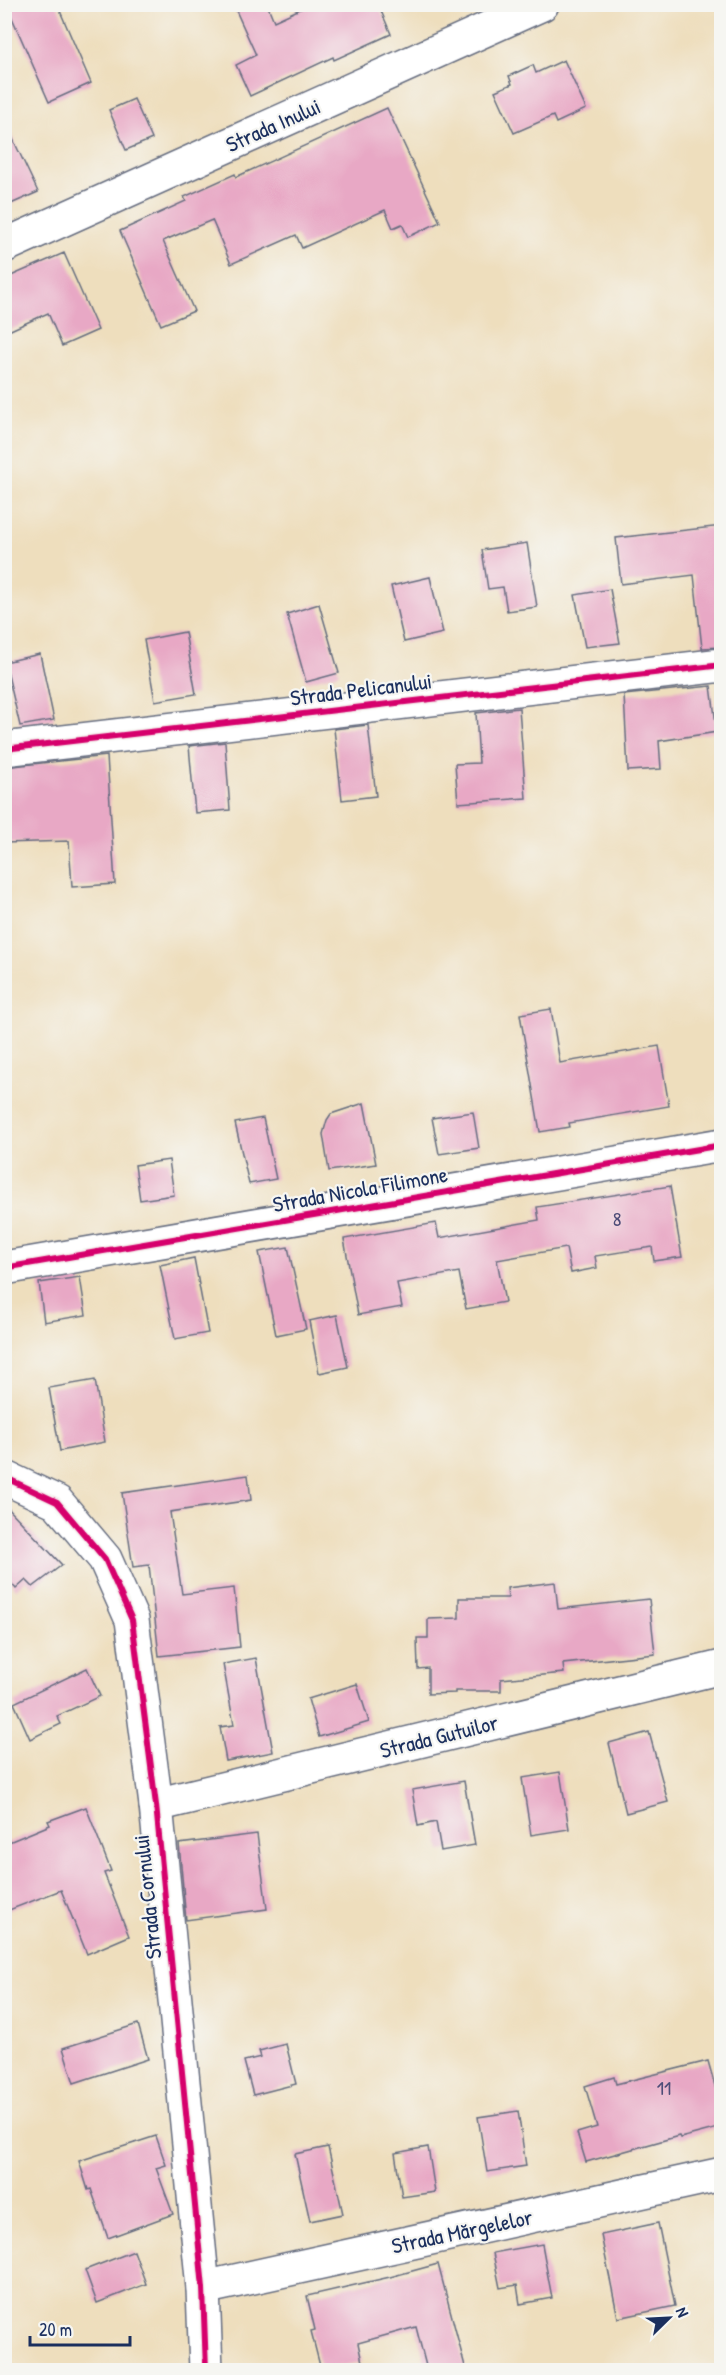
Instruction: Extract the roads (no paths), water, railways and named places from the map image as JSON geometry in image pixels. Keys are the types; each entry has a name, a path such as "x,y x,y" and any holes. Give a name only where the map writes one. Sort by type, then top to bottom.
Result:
{"street":[{"name":"Strada Inului","path":"4,246 542,4"},
{"name":"Strada Pelicanului","path":"4,749 722,665"},
{"name":"Strada Nicola Filimone","path":"4,1268 722,1144"},
{"name":"Strada Cornului","path":"4,1477 57,1502 105,1559 132,1620 156,1805 203,2288 206,2370"},
{"name":"Strada Gutuilor","path":"156,1805 722,1666"},
{"name":"Strada Mărgelelor","path":"203,2288 722,2174"}]}
